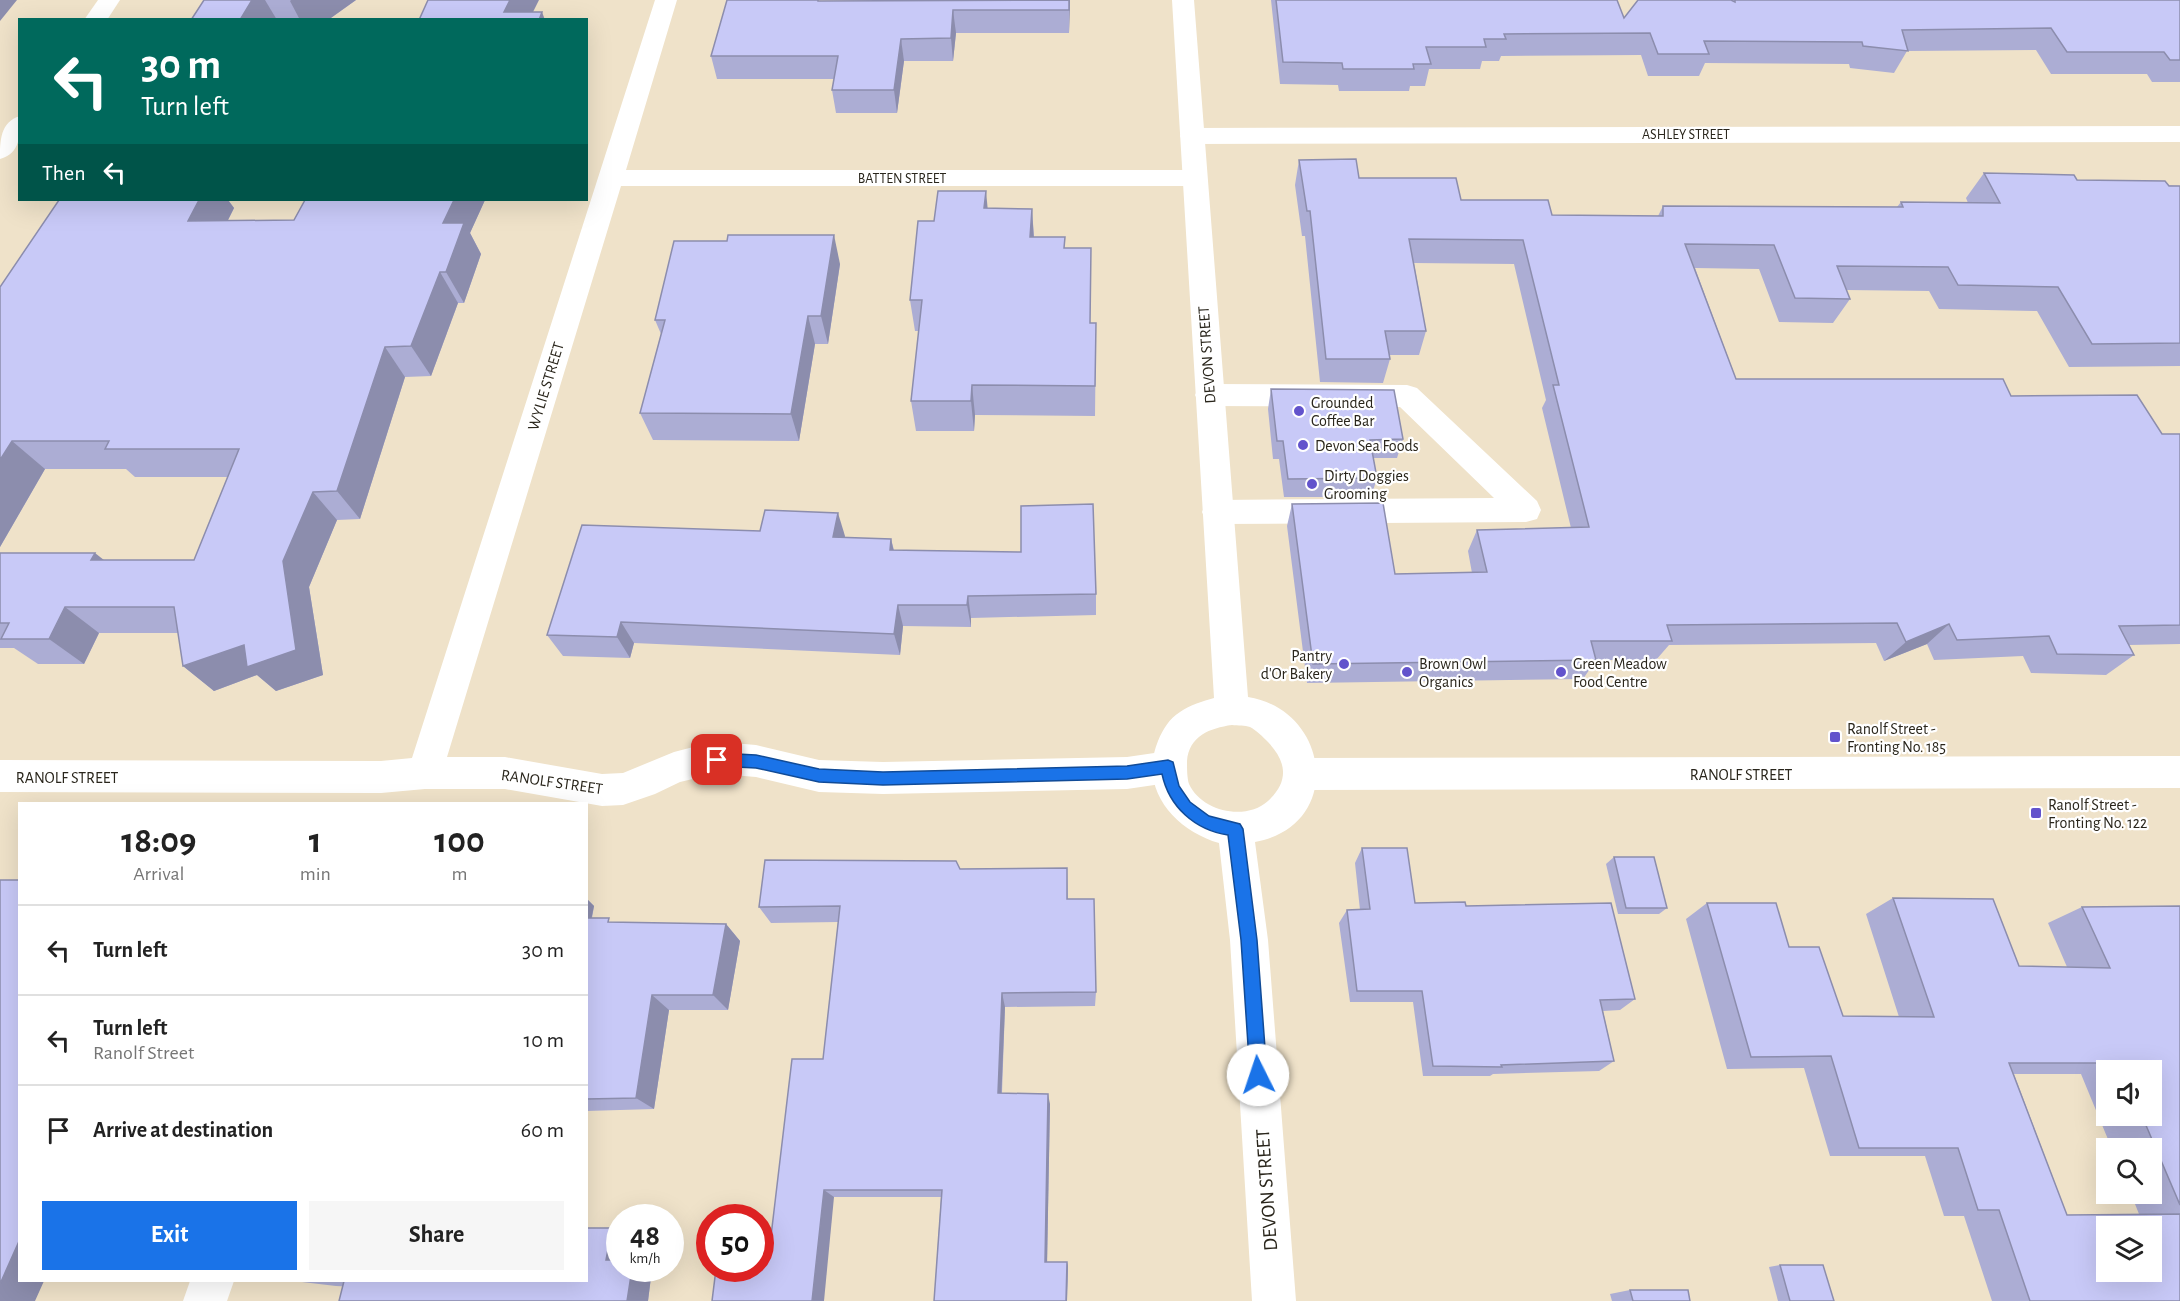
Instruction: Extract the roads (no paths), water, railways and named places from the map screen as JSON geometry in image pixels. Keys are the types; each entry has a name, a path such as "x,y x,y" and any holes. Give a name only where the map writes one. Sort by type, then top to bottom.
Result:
{"street":[{"path":"96,18 109,0"},
{"name":"WYLIE STREET","path":"425,773 666,0"},
{"name":"DEVON STREET","path":"1183,0 1232,710"},
{"path":"0,151 18,127"},
{"name":"ASHLEY STREET","path":"1192,136 2180,134"},
{"name":"BATTEN STREET","path":"610,178 1194,178"},
{"path":"1209,395 1407,396 1526,510 1217,512"},
{"path":"1232,710 1257,714 1286,735 1297,754 1302,774 1294,799 1283,813 1267,823 1235,829 1219,827 1204,821 1185,807 1173,788 1168,767 1171,748 1180,732 1195,719 1213,711 1232,710"},
{"name":"RANOLF STREET","path":"0,776 376,790 425,773 505,773 602,790 623,789 644,783 674,768 701,760 756,761 819,776 864,778 1115,773 1168,767"},
{"name":"RANOLF STREET","path":"1302,774 2180,772"},
{"name":"DEVON STREET","path":"1235,829 1249,940 1274,1301"},
{"path":"206,1301 212,1282"}],"place":[{"name":"Grounded Coffee Bar","path":"1299,411"},
{"name":"Devon Sea Foods","path":"1303,445"},
{"name":"Dirty Doggies Grooming","path":"1312,484"},
{"name":"Pantry d'Or Bakery","path":"1344,664"},
{"name":"Brown Owl Organics","path":"1407,672"},
{"name":"Green Meadow Food Centre","path":"1561,672"},
{"name":"Ranolf Street - Fronting No. 185","path":"1835,737"},
{"name":"Ranolf Street - Fronting No. 122","path":"2036,813"}]}
